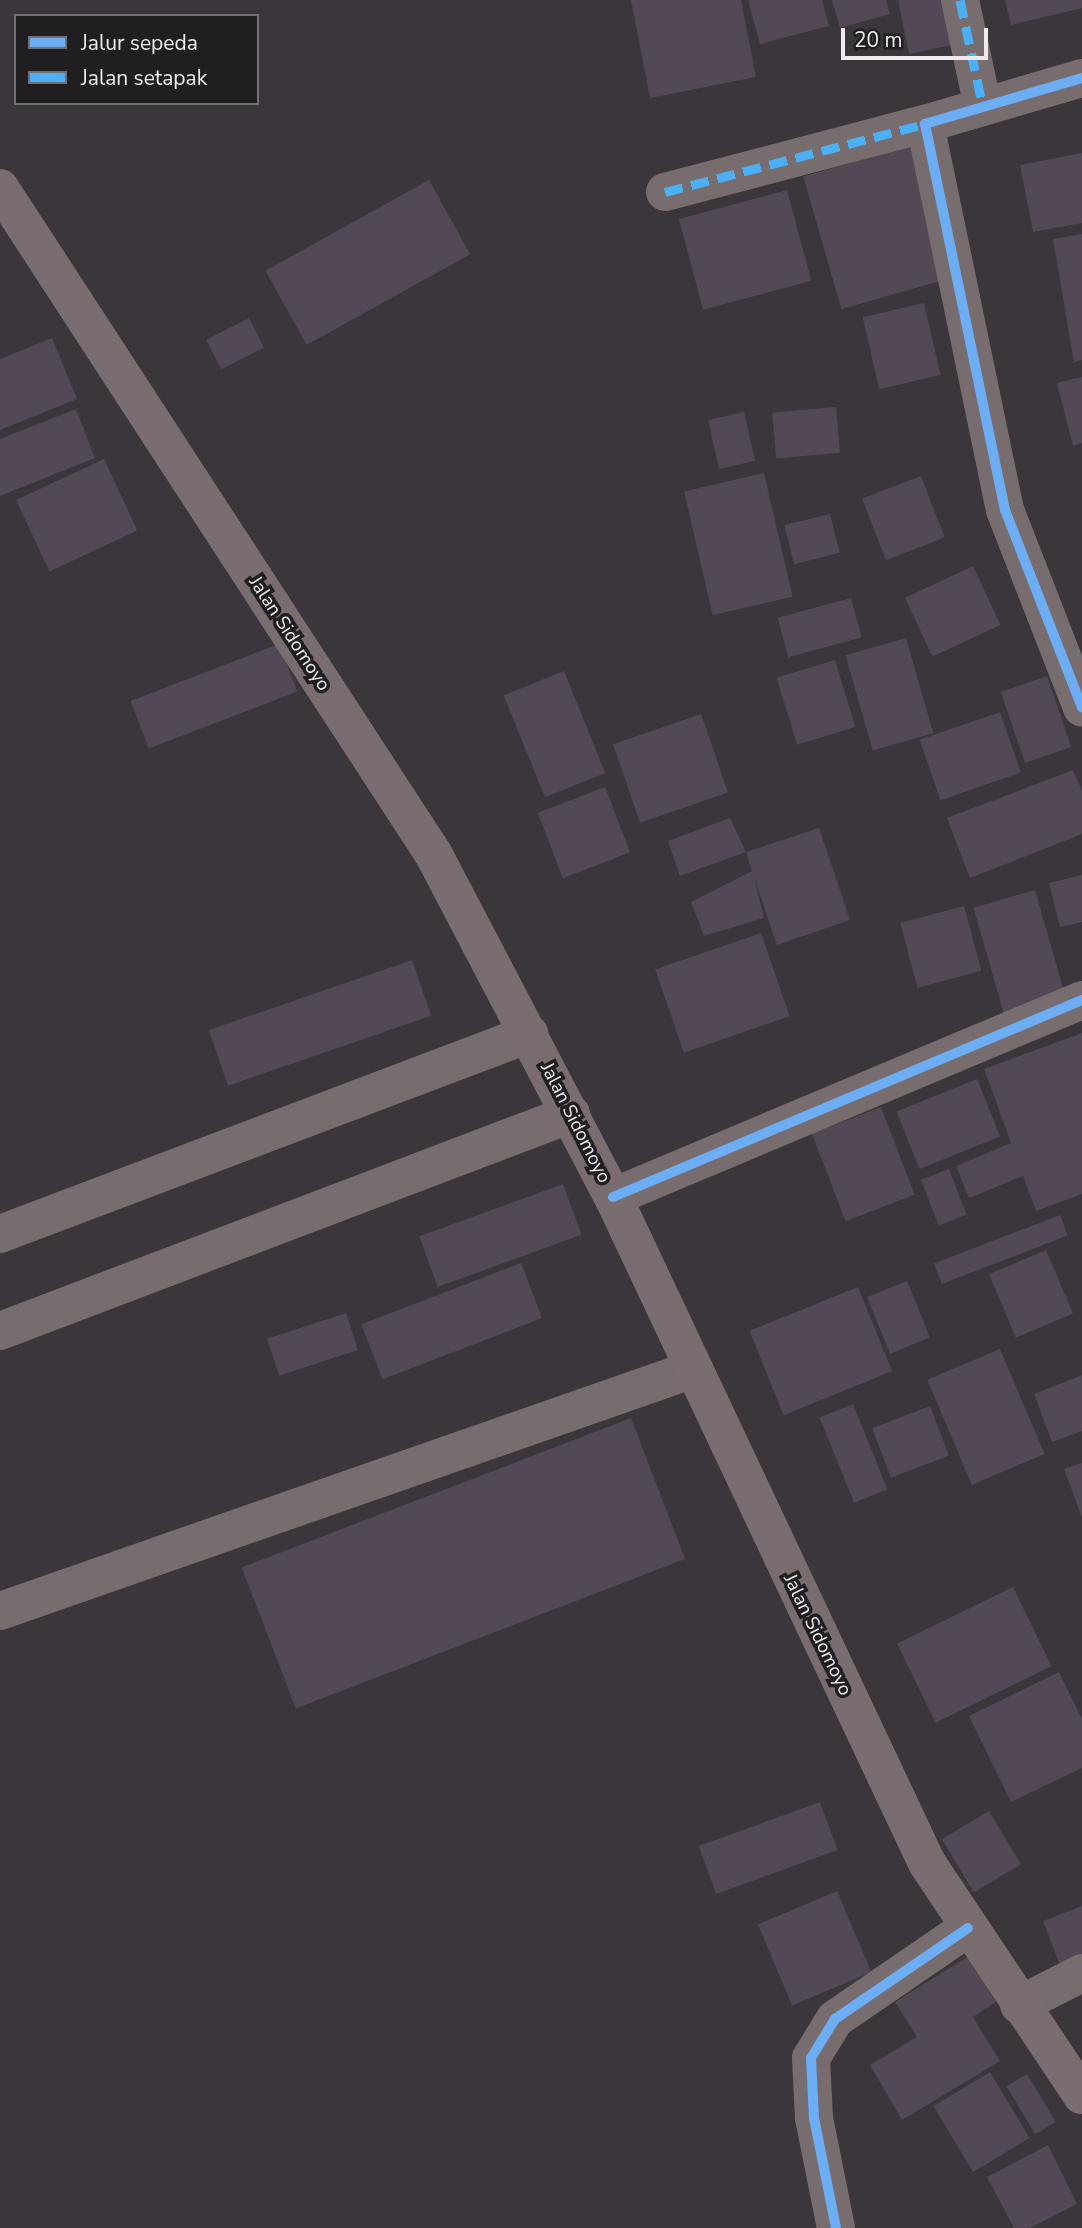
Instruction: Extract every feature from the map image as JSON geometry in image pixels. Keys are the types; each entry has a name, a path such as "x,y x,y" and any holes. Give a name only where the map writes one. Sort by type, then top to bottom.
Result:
{"main road":[{"name":"Jalan Sidomoyo","path":"0,188 435,855 613,1197 691,1370 927,1863 1019,2005 1082,2095"}],"street":[{"path":"960,0 983,107"},
{"path":"665,192 925,124 1082,78"},
{"path":"925,124 1005,510 1082,708"},
{"path":"613,1197 1082,1000"},
{"path":"0,1234 529,1034"},
{"path":"0,1331 571,1114"},
{"path":"0,1611 691,1370"},
{"path":"836,2228 814,2118 811,2058 835,2019 968,1928"},
{"path":"1019,2005 1082,1973"}],"building":[{"path":"631,0 741,0 756,77 650,98"},
{"path":"748,0 822,0 829,26 760,44"},
{"path":"832,0 886,0 890,14 840,28"},
{"path":"898,0 943,0 952,45 909,54"},
{"path":"1005,0 1082,0 1082,8 1011,25"},
{"path":"910,146 948,279 841,309 803,177"},
{"path":"1082,153 1082,223 1033,232 1020,165"},
{"path":"429,180 470,254 307,345 265,271"},
{"path":"787,190 811,281 703,310 679,219"},
{"path":"1082,234 1082,360 1074,362 1053,239"},
{"path":"924,303 941,375 879,389 863,317"},
{"path":"249,318 264,347 221,369 206,340"},
{"path":"52,338 77,399 0,430 0,359"},
{"path":"1082,377 1082,443 1073,446 1057,383"},
{"path":"836,407 840,453 776,458 772,413"},
{"path":"76,409 95,458 0,496 0,439"},
{"path":"744,412 755,461 719,469 708,420"},
{"path":"104,459 137,531 49,572 16,500"},
{"path":"764,473 793,597 713,615 684,491"},
{"path":"921,476 945,538 886,560 862,499"},
{"path":"830,514 840,553 794,564 784,525"},
{"path":"973,566 1000,625 932,657 905,598"},
{"path":"851,598 862,638 788,657 778,618"},
{"path":"906,638 933,733 873,751 845,655"},
{"path":"279,644 297,692 149,749 131,701"},
{"path":"835,660 855,727 797,745 777,678"},
{"path":"564,671 605,773 545,797 504,695"},
{"path":"1047,676 1071,747 1025,763 1001,692"},
{"path":"1000,712 1021,773 940,800 920,740"},
{"path":"701,714 728,792 640,823 613,744"},
{"path":"1073,770 1082,791 1082,834 970,878 947,818"},
{"path":"605,787 630,852 563,878 538,813"},
{"path":"730,818 746,852 680,876 668,841"},
{"path":"819,828 850,920 777,945 754,877 764,918 704,936 691,902 752,871 746,852"},
{"path":"1082,875 1082,922 1060,927 1049,883"},
{"path":"1035,890 1065,995 1004,1012 973,908"},
{"path":"964,906 981,971 918,988 900,923"},
{"path":"761,933 790,1016 684,1053 655,969"},
{"path":"412,960 431,1016 228,1086 209,1030"},
{"path":"1082,1033 1082,1194 1036,1211 1023,1176 969,1198 956,1166 1011,1143 984,1069"},
{"path":"977,1079 1000,1136 920,1169 896,1112"},
{"path":"881,1107 915,1195 846,1221 812,1134"},
{"path":"949,1169 967,1215 939,1225 921,1180"},
{"path":"563,1184 581,1235 438,1287 419,1236"},
{"path":"1060,1215 1068,1236 942,1284 934,1263"},
{"path":"1046,1250 1073,1314 1016,1338 989,1274"},
{"path":"521,1263 542,1318 383,1379 361,1324"},
{"path":"907,1281 930,1338 890,1354 867,1297"},
{"path":"858,1287 892,1371 784,1415 750,1331"},
{"path":"346,1313 358,1350 279,1376 267,1339"},
{"path":"1000,1349 1045,1454 972,1485 927,1380"},
{"path":"1082,1375 1082,1431 1052,1442 1034,1394"},
{"path":"853,1404 887,1489 854,1503 820,1417"},
{"path":"930,1406 949,1455 891,1478 872,1428"},
{"path":"631,1418 685,1559 296,1708 242,1567"},
{"path":"1082,1463 1082,1518 1064,1469"},
{"path":"1013,1587 1052,1666 936,1723 897,1644"},
{"path":"1059,1672 1082,1719 1082,1768 1011,1802 969,1716"},
{"path":"820,1802 837,1850 716,1894 699,1846"},
{"path":"989,1811 1021,1864 974,1892 942,1839"},
{"path":"837,1891 871,1972 792,2006 758,1925"},
{"path":"1082,1906 1082,1960 1061,1968 1043,1921"},
{"path":"969,1956 996,2002 973,2017 1000,2061 902,2120 870,2065 917,2037 895,2002"},
{"path":"990,2072 1030,2138 973,2172 933,2106"},
{"path":"1027,2074 1056,2122 1035,2134 1006,2086"},
{"path":"1048,2145 1077,2204 1030,2228 1014,2228 987,2177"}],"marked path":[{"path":"960,0 983,107"},
{"path":"665,192 925,124"}],"cycle path":[{"path":"1082,78 925,124 1005,510 1082,708"},
{"path":"613,1197 1082,1000"},
{"path":"836,2228 814,2118 811,2058 835,2019 968,1928"}]}
